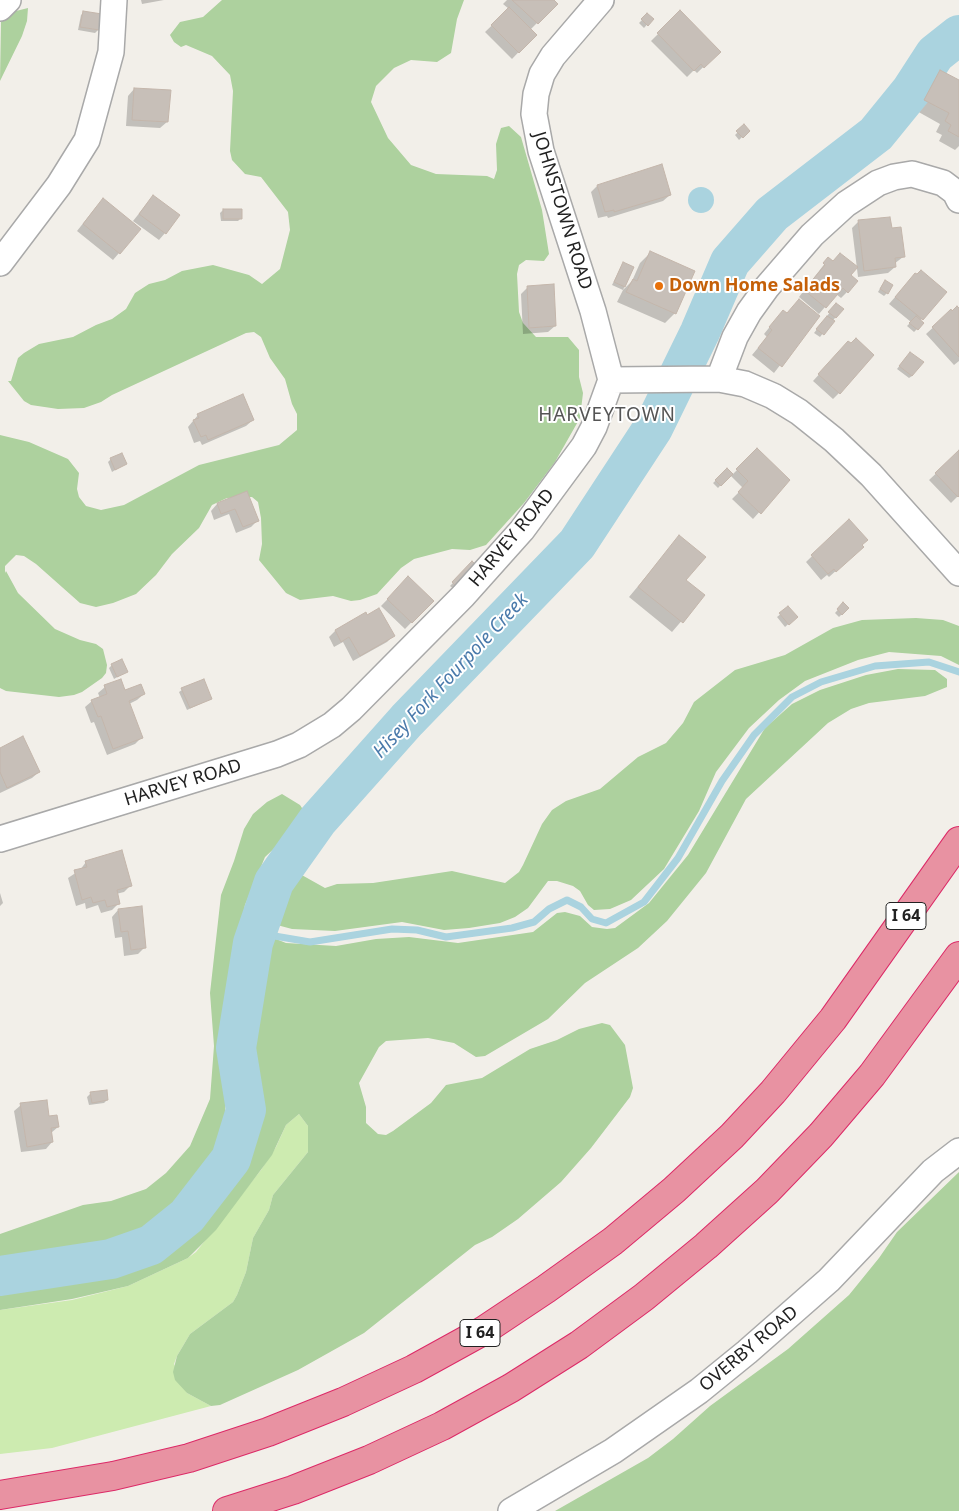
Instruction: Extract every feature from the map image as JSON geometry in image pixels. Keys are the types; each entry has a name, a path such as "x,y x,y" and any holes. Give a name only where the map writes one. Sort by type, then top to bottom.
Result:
{"highway":[{"name":"I 64","path":"0,1495 113,1476 189,1458 268,1432 343,1402 414,1369 483,1331 613,1241 674,1190 732,1136 774,1092 807,1052 853,991 959,841"},
{"path":"227,1511 293,1490 369,1460 442,1426 511,1388 579,1345 644,1297 706,1246 767,1191 821,1135 872,1075 959,956"}],"street":[{"path":"0,8 8,0"},
{"path":"0,263 59,185 87,140 101,97 111,52 114,0"},
{"name":"JOHNSTOWN ROAD","path":"601,0 553,56 542,74 536,94 534,114 541,151 593,311 611,380"},
{"path":"710,379 748,312 767,287 812,235 846,204 878,183 894,177 912,174 943,183 955,192 959,200"},
{"path":"611,380 654,378 710,379 745,384 773,396 799,412 834,440 871,475 959,573"},
{"name":"HARVEY ROAD","path":"0,839 278,754 299,745 332,724 351,709 463,596 522,530 584,446 594,426 611,380"},
{"name":"OVERBY ROAD","path":"511,1511 613,1451 699,1391 808,1299 906,1196 933,1171 959,1151"}],"green space":[{"path":"222,0 464,0 457,19 451,53 437,62 411,60 394,68 376,86 371,102 388,138 411,165 436,174 487,176 494,179 497,170 496,144 501,128 509,126 521,137 542,210 549,254 544,261 526,260 519,265 517,274 519,312 523,323 536,337 568,337 579,350 579,377 583,393 580,418 555,462 524,503 486,545 470,550 452,549 414,559 401,568 377,594 360,600 351,601 333,596 300,600 286,593 259,560 262,544 261,518 258,502 252,497 227,498 212,505 199,528 172,554 156,575 136,594 113,603 96,607 80,603 36,564 24,556 16,555 5,566 5,573 6,571 18,593 55,629 80,640 96,644 103,649 107,665 106,673 102,678 82,692 74,695 59,697 6,691 0,688 0,435 29,442 68,459 79,473 77,489 79,497 86,506 101,510 124,505 199,465 279,445 297,430 297,414 285,379 270,358 261,337 254,332 246,333 112,395 101,402 84,408 58,409 31,405 24,401 8,381 11,381 18,358 24,353 39,344 73,337 112,319 126,309 135,293 149,284 165,280 182,271 213,265 249,275 262,284 280,269 290,230 288,212 261,177 245,174 232,160 230,151 233,91 230,75 212,56 186,45 181,47 174,42 170,35 180,22 203,17"},
{"path":"28,8 27,21 22,36 0,81 1,22 12,12"},
{"path":"916,618 943,620 959,626 959,665 941,656 889,652 858,660 805,681 779,700 749,728 716,772 699,811 664,869 631,900 610,909 594,910 588,905 580,891 573,886 557,881 548,881 528,908 515,917 500,923 469,928 444,930 402,922 335,931 292,929 277,925 271,919 280,887 292,877 300,874 325,888 337,884 373,883 452,871 505,883 519,872 542,824 552,810 566,801 600,789 638,757 666,743 683,723 694,702 735,670 785,655 833,628 862,620"},
{"path":"898,669 935,670 947,679 947,687 925,696 869,703 851,709 828,723 746,799 706,873 667,921 638,948 585,983 548,1019 485,1056 476,1057 454,1043 428,1038 386,1041 379,1047 359,1083 366,1107 366,1123 378,1134 386,1135 393,1131 431,1103 446,1085 482,1078 530,1049 557,1040 579,1029 602,1023 610,1025 625,1045 633,1088 630,1097 591,1148 561,1182 518,1219 492,1237 475,1245 364,1333 298,1370 220,1405 211,1406 187,1393 175,1380 173,1372 177,1356 190,1334 233,1302 246,1272 253,1238 269,1210 273,1195 308,1152 308,1126 299,1114 286,1125 272,1155 216,1230 188,1258 128,1286 72,1299 0,1310 0,1281 110,1270 177,1239 196,1222 215,1189 236,1165 247,1142 253,1119 254,1078 248,1044 249,1016 245,993 258,956 271,937 286,943 336,946 376,939 409,937 458,943 533,932 557,913 565,912 580,916 592,927 615,928 649,903 688,855 765,728 792,704 820,690 866,675"},
{"path":"282,794 300,805 304,811 293,831 265,857 245,905 222,1037 228,1070 224,1128 215,1159 193,1181 170,1216 138,1242 91,1252 64,1253 0,1263 0,1234 83,1205 111,1201 146,1189 166,1173 190,1146 210,1099 214,1046 210,993 221,895 244,829 253,814 267,802"},
{"path":"299,1114 308,1126 308,1152 273,1195 269,1210 253,1238 246,1272 237,1295 233,1302 190,1334 174,1364 187,1393 211,1406 52,1448 0,1454 0,1310 72,1300 128,1286 188,1258 196,1252 261,1170 276,1147 286,1125"},
{"path":"959,1172 959,1511 555,1511 648,1458 673,1439 710,1406 788,1349 849,1295 897,1232"}],"water":[{"path":"701,187 710,191 714,200 710,209 701,213 692,209 688,200 692,191"}],"building":[{"path":"512,0 554,0 558,4 538,24"},
{"path":"509,7 537,35 519,53 491,25"},
{"path":"680,10 721,52 704,68 701,64 694,71 657,33"},
{"path":"83,11 102,14 99,30 80,27"},
{"path":"647,13 654,19 648,26 641,19"},
{"path":"940,70 959,80 959,137 948,131 951,125 945,121 949,113 924,100"},
{"path":"134,88 171,90 168,122 132,120"},
{"path":"744,124 750,131 743,138 736,131"},
{"path":"662,164 671,195 614,212 614,210 605,212 597,185"},
{"path":"153,195 180,215 166,234 139,214"},
{"path":"103,198 141,229 120,254 83,224"},
{"path":"223,209 242,209 242,219 223,219"},
{"path":"890,217 892,228 901,227 905,257 895,258 896,267 864,271 858,220"},
{"name":"Down Home Salads","path":"650,251 695,271 676,314 626,292 633,279 637,281"},
{"path":"840,253 858,267 851,275 858,281 848,293 843,288 826,308 804,290 825,265 823,263 828,257 833,261"},
{"path":"623,262 634,267 625,287 614,282"},
{"path":"921,270 947,292 923,320 895,297 915,273 917,274"},
{"path":"885,280 893,285 888,294 880,289"},
{"path":"554,284 556,326 529,328 527,286"},
{"path":"799,299 820,316 782,367 758,348 772,330 769,327 783,310 787,313"},
{"path":"836,303 844,309 836,318 828,312"},
{"path":"957,306 959,308 959,357 932,327 951,309 952,311"},
{"path":"827,316 835,321 824,335 816,329"},
{"path":"916,316 924,323 918,330 909,323"},
{"path":"856,338 874,355 840,394 818,374 848,341 851,343"},
{"path":"910,352 924,362 912,376 899,366"},
{"path":"243,394 254,420 208,440 206,435 201,437 193,420 199,418 197,414"},
{"path":"757,448 790,480 761,514 738,492 748,481 736,469"},
{"path":"959,450 959,496 958,497 935,473"},
{"path":"122,453 127,464 115,470 110,458"},
{"path":"727,468 733,474 721,486 715,480"},
{"path":"247,491 259,521 243,527 235,509 221,514 217,503"},
{"path":"849,519 868,540 862,545 864,547 836,572 834,569 828,574 811,555"},
{"path":"679,535 706,557 686,580 705,595 683,623 638,587"},
{"path":"472,561 478,567 458,588 452,582"},
{"path":"408,576 434,601 412,623 387,599"},
{"path":"843,602 849,608 842,615 837,609"},
{"path":"788,606 798,617 789,625 779,613"},
{"path":"379,608 395,636 360,656 349,637 341,642 335,630 366,612 367,615"},
{"path":"122,659 128,672 117,677 111,664"},
{"path":"121,679 125,690 141,684 145,694 129,701 143,738 113,749 101,716 98,717 91,700 107,694 104,685"},
{"path":"204,679 212,699 190,708 181,688"},
{"path":"23,736 40,772 7,788 0,772 0,748"},
{"path":"122,850 132,886 117,890 120,904 107,907 105,900 93,903 91,897 82,900 74,870 87,867 85,861"},
{"path":"142,906 146,948 131,950 128,931 121,932 118,909"},
{"path":"107,1090 108,1100 92,1103 90,1092"},
{"path":"47,1100 49,1116 57,1115 59,1127 51,1128 53,1142 27,1147 20,1103"}],"waterway":[{"name":"Hisey Fork Fourpole Creek","path":"0,1276 111,1259 151,1245 187,1216 231,1159 246,1110 236,1048 253,943 274,882 318,820 407,720 577,544 653,428 700,332 730,262 772,214 876,134 911,91 935,54 959,35"},
{"path":"257,933 310,942 392,929 417,930 446,937 512,928 534,922 549,909 567,900 581,907 592,919 606,923 644,902 678,858 722,781 754,735 792,697 821,682 875,666 929,662 959,672"}],"place":[{"name":"Down Home Salads","path":"659,286"}],"district":[{"name":"HARVEYTOWN","path":"607,416"}]}
